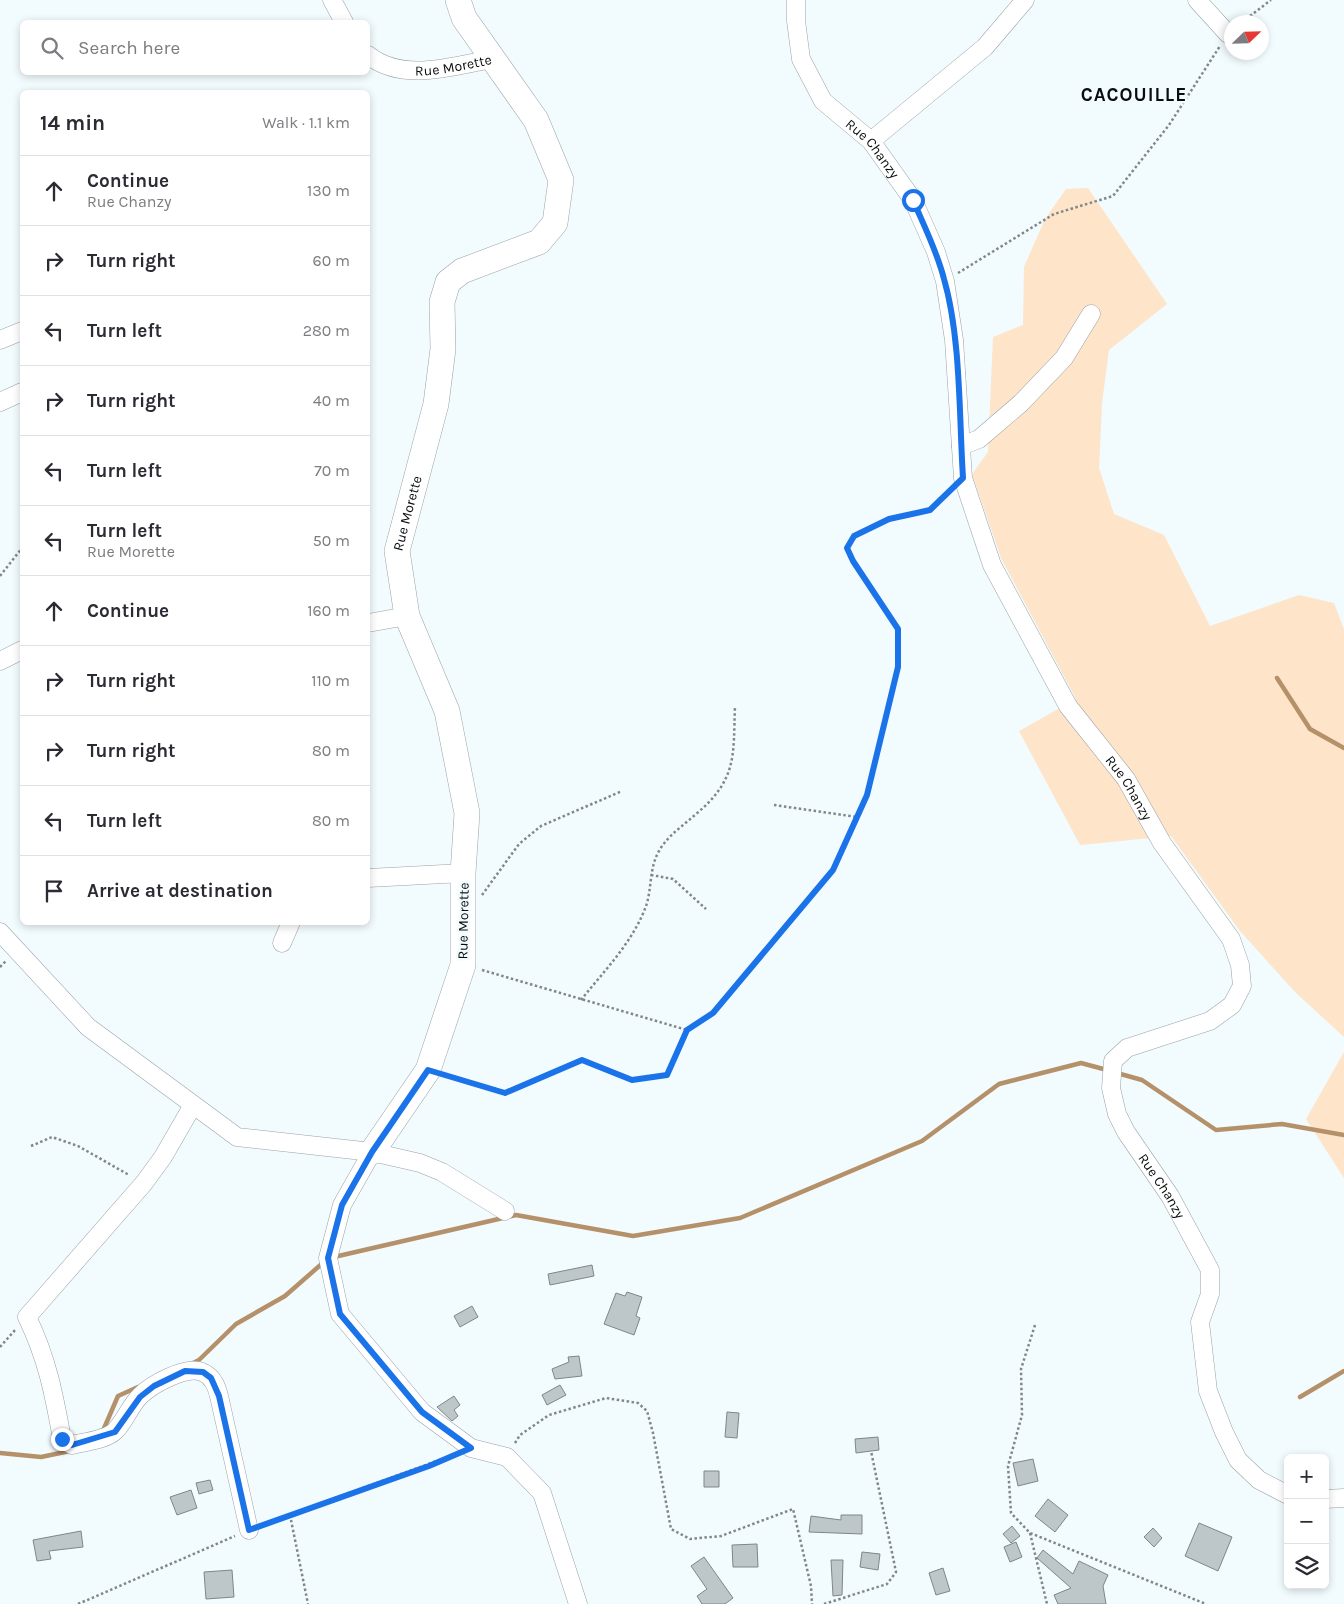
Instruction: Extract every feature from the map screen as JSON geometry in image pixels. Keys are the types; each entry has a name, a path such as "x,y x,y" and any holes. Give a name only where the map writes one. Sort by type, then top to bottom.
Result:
{"street":[{"path":"332,0 343,20"},
{"path":"458,0 464,18 492,59"},
{"name":"Rue Chanzy","path":"796,0 796,21 801,59 823,101 870,141 913,200 936,252 945,281 954,340 963,478 992,565 1067,704 1126,778 1162,843 1231,938 1240,965 1242,986 1232,1005 1210,1021 1127,1048 1113,1061 1111,1088 1117,1114 1126,1132 1170,1196 1210,1270 1210,1294 1200,1322 1208,1391 1224,1432 1238,1460 1259,1480 1284,1493"},
{"path":"870,141 985,47 1025,0"},
{"path":"1197,0 1224,30"},
{"name":"Rue Morette","path":"370,56 397,69 422,72 492,59 536,120 561,180 555,222 540,242 462,271 448,282 442,302 443,349 436,404 397,551 407,616 446,710 467,812 463,873 463,965 428,1070 372,1152"},
{"path":"961,446 986,434 1021,403 1064,358 1091,314"},
{"path":"0,340 20,332"},
{"path":"0,402 20,393"},
{"path":"370,623 407,616"},
{"path":"0,661 20,651"},
{"path":"370,878 463,873"},
{"path":"282,943 290,925"},
{"path":"0,932 88,1027 237,1137 372,1152 420,1163 442,1172 505,1211"},
{"path":"193,1105 163,1156 144,1183 27,1317 41,1345 53,1384 62,1439 72,1445 115,1432 140,1397 154,1386 173,1376 185,1371 196,1370 203,1372 211,1378 219,1396 249,1530"},
{"path":"372,1152 342,1205 328,1258 340,1314 422,1412 471,1448 507,1457 542,1493 578,1604"},
{"path":"1329,1499 1344,1498"}],"path":[{"path":"1251,15 1271,0"},
{"path":"945,281 1054,214 1113,196 1169,125 1224,40"},
{"path":"428,1070 505,1093 582,1060 632,1080 667,1075 687,1030 713,1013 833,870 867,795 898,667 898,629 853,561 847,548 854,536 889,519 930,510 963,478"},
{"path":"0,576 20,551"},
{"path":"581,1000 622,950 646,906 658,853 664,843 673,833 704,808 724,786 732,765 735,706"},
{"path":"464,902 485,894 519,844 541,826 622,791"},
{"path":"774,805 857,817"},
{"path":"652,876 674,879 706,910"},
{"path":"463,965 687,1030"},
{"path":"31,1146 52,1137 78,1146 144,1183"},
{"path":"0,1347 27,1317"},
{"path":"1035,1325 1020,1369 1022,1415 1008,1466 1011,1513 1030,1533 1206,1604"},
{"path":"507,1457 520,1435 549,1415 606,1398 638,1403 647,1411 651,1425 671,1529 690,1539 721,1536 792,1510 811,1586 812,1604"},
{"path":"78,1604 249,1530 429,1466 471,1448"},
{"path":"824,1604 887,1584 896,1572 871,1451"},
{"path":"290,1515 308,1604"},
{"path":"1030,1533 1047,1604"}],"shaded area":[{"path":"1088,188 1167,304 1109,350 1102,403 1099,468 1114,514 1164,535 1210,626 1299,595 1334,603 1344,629 1344,1037 1295,992 1240,931 1171,836 1080,845 1019,731 1076,699 1001,558 972,474 988,452 993,337 1023,325 1024,267 1045,219 1066,189"},
{"path":"1344,1052 1344,1178 1306,1119"}],"building":[{"path":"592,1265 594,1276 550,1285 548,1274"},
{"path":"627,1292 642,1297 636,1316 640,1318 634,1335 604,1324 616,1293 625,1296"},
{"path":"472,1306 478,1317 460,1327 454,1316"},
{"path":"579,1356 582,1376 555,1379 552,1369 569,1362 568,1357"},
{"path":"560,1385 566,1395 547,1405 542,1395"},
{"path":"454,1396 460,1405 454,1410 458,1416 452,1421 437,1407"},
{"path":"727,1412 739,1413 737,1438 725,1437"},
{"path":"878,1437 879,1450 856,1453 855,1439"},
{"path":"1033,1459 1038,1481 1018,1486 1013,1463"},
{"path":"704,1471 719,1471 719,1487 704,1487"},
{"path":"210,1480 213,1490 199,1494 196,1483"},
{"path":"191,1490 197,1508 177,1515 170,1497"},
{"path":"1048,1499 1068,1515 1055,1532 1035,1516"},
{"path":"841,1515 862,1515 862,1534 809,1532 811,1516 841,1520"},
{"path":"1199,1523 1232,1537 1218,1571 1185,1556"},
{"path":"1012,1526 1020,1536 1011,1543 1003,1534"},
{"path":"1153,1528 1162,1538 1154,1547 1144,1537"},
{"path":"81,1531 83,1547 49,1551 51,1559 37,1561 33,1540"},
{"path":"1016,1542 1022,1557 1010,1562 1004,1547"},
{"path":"757,1544 758,1567 733,1567 732,1545"},
{"path":"1043,1550 1073,1574 1079,1561 1108,1575 1103,1586 1106,1604 1058,1604 1054,1595 1071,1588 1037,1558"},
{"path":"862,1552 880,1554 878,1570 860,1567"},
{"path":"704,1557 733,1598 725,1604 702,1604 697,1596 707,1589 691,1566"},
{"path":"831,1560 843,1560 842,1595 833,1596"},
{"path":"943,1568 950,1591 936,1595 929,1573"},
{"path":"232,1570 234,1597 206,1599 204,1572"}],"waterway":[{"path":"1277,678 1310,729 1344,748"},
{"path":"334,1257 516,1215 633,1236 740,1218 922,1141 999,1084 1081,1063 1107,1070"},
{"path":"1117,1073 1142,1080 1216,1130 1282,1124 1344,1135"},
{"path":"191,1364 199,1360 236,1324 285,1296 325,1261"},
{"path":"1300,1397 1344,1371"},
{"path":"102,1433 118,1396 138,1387"},
{"path":"0,1453 41,1457 70,1451"}],"district":[{"name":"CACOUILLE","path":"1134,94"}],"route":[{"path":"62,1439 72,1445 115,1432 140,1397 154,1386 185,1371 196,1370 203,1372 211,1378 217,1387 249,1530 275,1519 429,1466 471,1448 422,1412 340,1314 328,1258 342,1205 372,1152 428,1070 505,1093 582,1060 632,1080 667,1075 687,1030 713,1013 833,870 867,795 898,667 898,629 853,561 847,548 854,536 889,519 930,510 963,478 954,340 945,281 936,252 913,200"}]}
